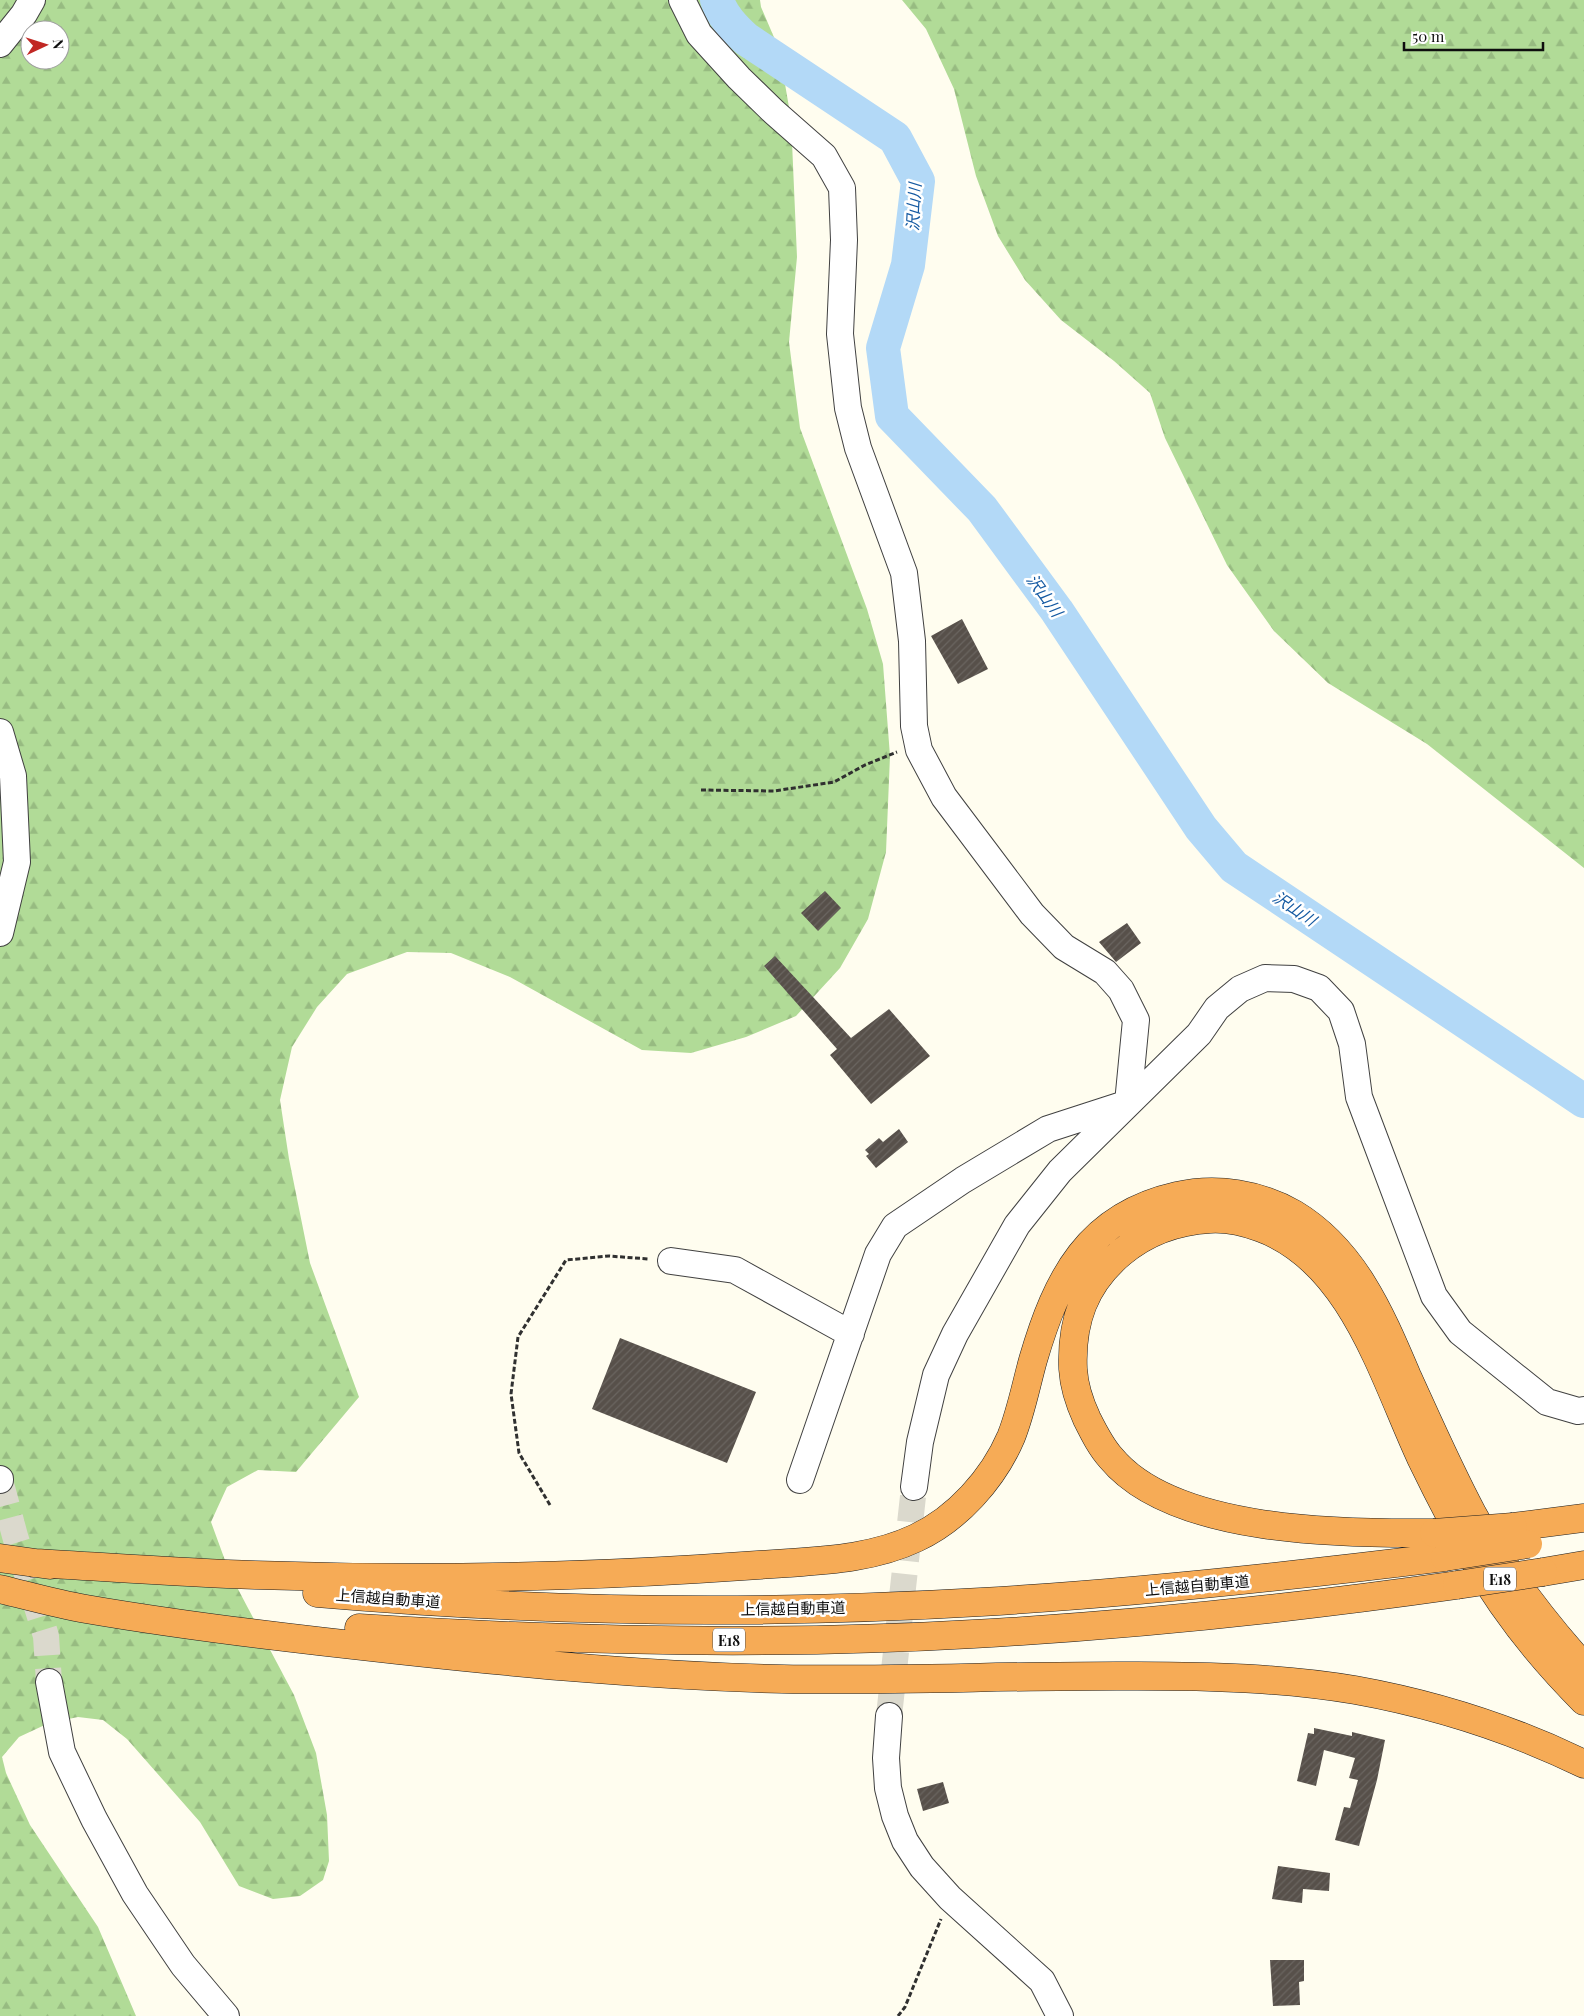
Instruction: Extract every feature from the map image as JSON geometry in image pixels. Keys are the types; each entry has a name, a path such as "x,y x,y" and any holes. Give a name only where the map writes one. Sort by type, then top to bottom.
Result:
{"highway":[{"path":"34,1563 255,1575 488,1577 629,1573 739,1567 845,1559 886,1550 919,1537 946,1519 971,1496 993,1471 1011,1437 1034,1357 1061,1284 1078,1257 1092,1242 1123,1216 1151,1203 1183,1194 1213,1192 1243,1194 1271,1203 1297,1216 1324,1237 1348,1261 1369,1293 1388,1331 1442,1452 1473,1514 1526,1597 1584,1667"},
{"path":"1439,1545 1235,1520 1197,1509 1163,1496 1136,1480 1112,1460 1094,1434 1081,1406 1073,1374 1072,1342 1079,1313 1091,1287 1109,1263 1134,1242 1161,1228 1189,1220 1218,1219 1245,1223 1271,1232 1295,1246 1321,1269 1347,1302 1368,1338 1422,1459 1474,1560 1505,1608 1536,1648 1584,1701"},
{"path":"1521,1535 1584,1518"},
{"name":"上信越自動車道","path":"0,1558 177,1580 359,1597 475,1604 601,1608 735,1609 980,1602 1230,1583 1439,1545 1521,1535 1584,1534"},
{"name":"上信越自動車道","path":"0,1589 135,1607 359,1628 476,1636 600,1640 732,1640 960,1634 1095,1626 1293,1607 1457,1585 1584,1565"},
{"path":"0,1589 84,1608 222,1629 466,1658 629,1672 855,1680 1174,1676 1299,1683 1354,1690 1407,1701 1463,1716 1516,1735 1584,1764"}],"street":[{"path":"0,44 24,14 32,0"},
{"path":"682,0 699,34 738,78 824,156 842,188 844,240 840,334 848,408 858,448 904,574 912,641 914,726 919,750 944,797 1032,914 1064,947 1105,972 1121,990 1136,1020 1128,1103"},
{"path":"0,732 13,776 17,862 0,932"},
{"path":"914,1486 927,1406 936,1375 955,1334 1017,1225 1060,1171 1199,1034 1217,1008 1240,989 1265,978 1294,978 1319,988 1341,1011 1352,1044 1359,1097 1434,1296 1460,1332 1547,1402 1578,1411 1584,1410"},
{"path":"800,1480 878,1254 895,1226 963,1180 1048,1129 1128,1103"},
{"path":"671,1261 735,1270 851,1334"},
{"path":"50,1682 62,1752 94,1819 135,1894 183,1965 226,2016"},
{"path":"890,1716 886,1758 888,1788 895,1816 905,1842 922,1867 950,1898 1042,1981 1060,2016"}],"path":[{"path":"701,790 774,791 834,782 865,765 918,743"},
{"path":"550,1505 519,1453 511,1394 518,1337 566,1260 609,1256 671,1261"},
{"path":"898,2016 905,2007 950,1898"}],"green space":[{"path":"0,0 760,0 761,7 779,49 791,119 797,257 789,342 800,428 867,609 883,664 890,756 886,852 868,919 840,968 796,1016 746,1037 691,1053 642,1050 510,977 451,953 407,952 347,974 317,1007 292,1047 280,1100 289,1159 310,1263 359,1397 296,1472 258,1470 227,1487 211,1522 230,1574 294,1695 316,1753 327,1815 329,1861 323,1880 300,1896 273,1899 239,1886 200,1822 127,1739 103,1720 78,1717 49,1723 19,1737 2,1757 6,1773 30,1825 98,1927 136,2016 0,2016"},
{"path":"902,0 1584,0 1584,868 1427,744 1328,683 1274,631 1227,565 1165,438 1150,393 1114,361 1061,320 1025,280 998,236 976,176 954,89 926,29"}],"building":[{"path":"962,619 988,669 958,684 931,636"},
{"path":"825,891 841,908 818,931 801,913"},
{"path":"1127,923 1141,943 1116,962 1099,942"},
{"path":"775,956 851,1038 889,1009 930,1056 871,1104 830,1055 837,1049 764,966"},
{"path":"899,1129 908,1142 876,1168 866,1156 869,1154 865,1150 879,1138 883,1142"},
{"path":"620,1338 756,1392 727,1463 592,1409"},
{"path":"1314,1728 1352,1736 1352,1732 1385,1740 1377,1780 1359,1846 1335,1840 1344,1807 1350,1808 1358,1780 1349,1778 1355,1758 1324,1750 1316,1786 1297,1781 1308,1733 1314,1734"},
{"path":"943,1782 949,1803 923,1811 917,1789"},
{"path":"1278,1866 1330,1873 1329,1891 1303,1889 1302,1903 1272,1899"},
{"path":"1270,1960 1304,1960 1304,1981 1299,1982 1300,2005 1273,2006"}],"waterway":[{"name":"沢山川","path":"717,0 725,16 746,39 895,138 918,181 908,265 883,348 892,416 982,509 1057,611 1201,828 1234,867 1584,1101"}],"tunnel":[{"path":"0,1480 46,1636 49,1682"},
{"path":"889,1716 914,1487"}]}
